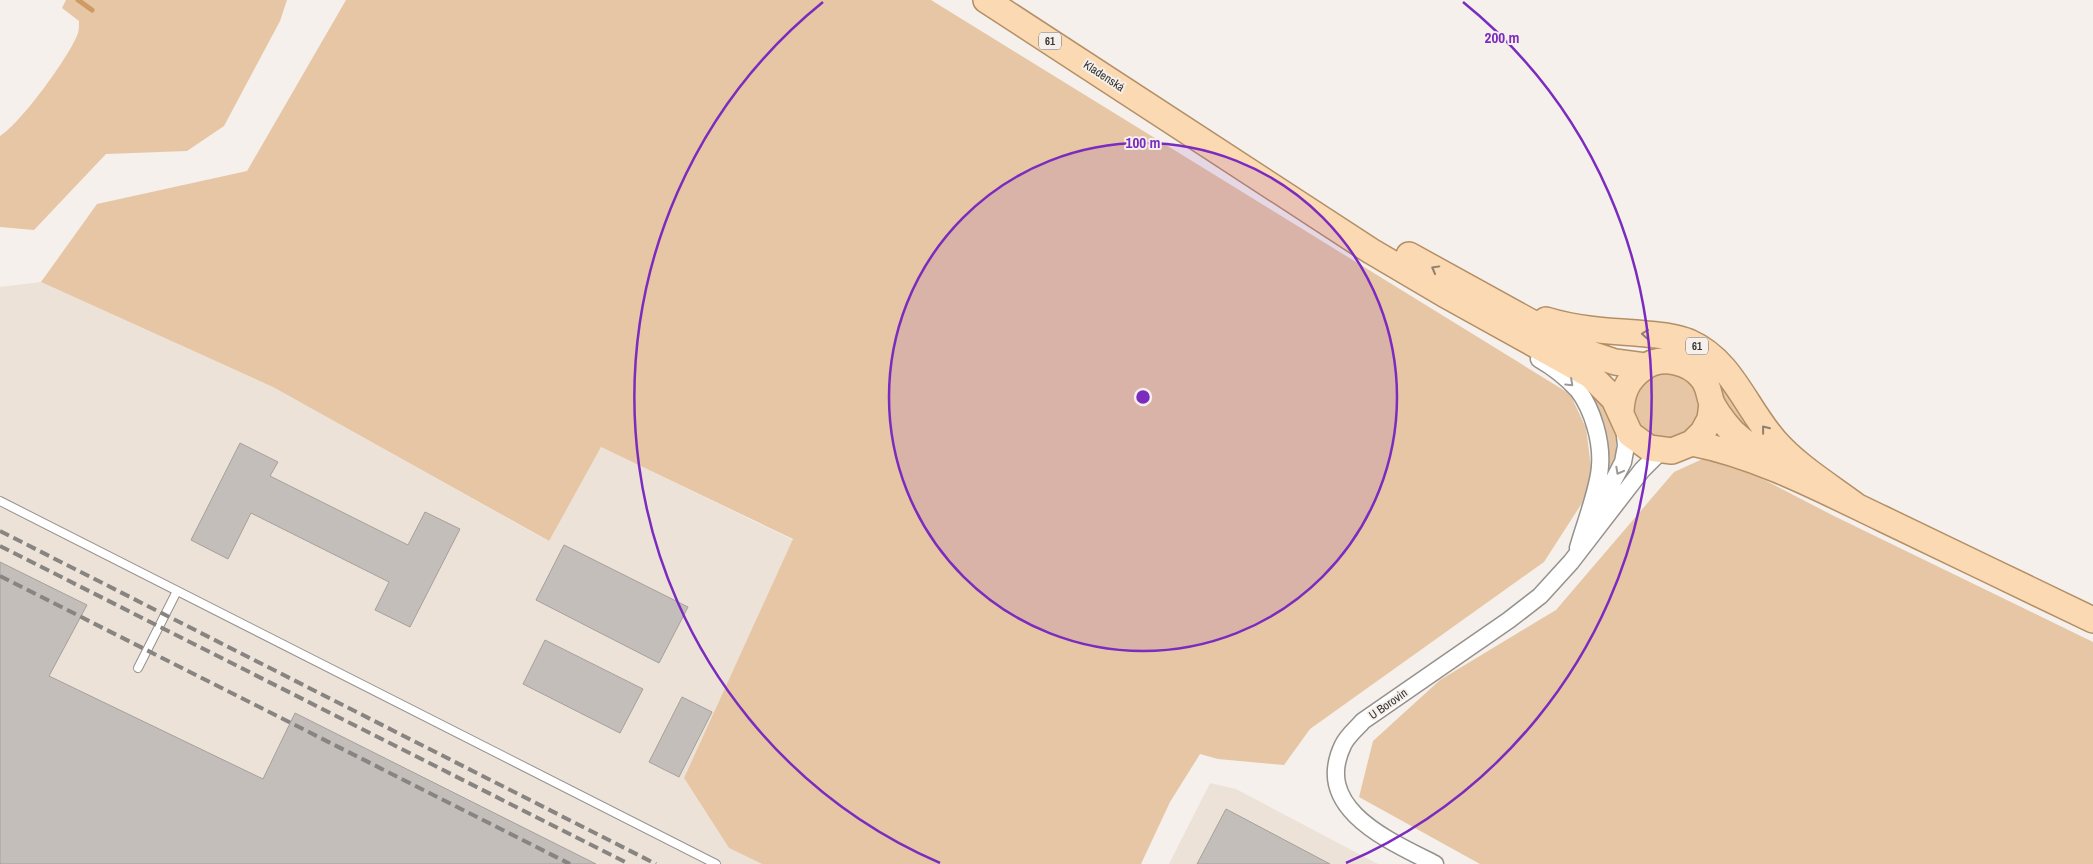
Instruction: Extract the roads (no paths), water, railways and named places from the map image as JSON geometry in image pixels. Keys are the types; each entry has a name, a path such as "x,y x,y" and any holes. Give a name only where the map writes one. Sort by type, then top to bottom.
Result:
{"main road":[{"name":"Kladenská","path":"986,0 1222,152"},
{"name":"61","path":"1222,152 1585,352 1615,362 1645,366 1657,362 1670,361 1682,364 1703,379 1712,403 1727,426 1746,443 1855,505"},
{"name":"61","path":"1222,152 1371,251 1590,375 1605,388 1639,442 1661,451"},
{"name":"61","path":"1478,293 1535,316 1580,329 1672,337 1698,346 1721,363 1730,374 1752,412 1776,443 1855,505"},
{"path":"1623,417 1622,398 1626,385 1634,374 1645,366"},
{"path":"1661,451 1672,451 1692,443 1704,432 1710,418 1712,403"},
{"name":"61","path":"1692,443 1723,450 1752,460 1855,505 2093,620"}],"street":[{"path":"1444,294 1555,369 1578,391 1593,419 1599,444 1600,468 1575,556"},
{"path":"1575,556 1623,462 1626,446 1623,417"},
{"path":"1575,556 1642,470 1661,451"},
{"name":"U Borovin","path":"1435,864 1382,838 1360,821 1342,798 1337,777 1337,760 1344,743 1363,721 1509,620 1540,596 1575,556"}],"lane":[{"path":"0,501 716,864"},
{"path":"138,668 177,591"}],"waterway":[{"path":"78,0 92,10"}],"railway":[{"path":"0,531 656,864"},
{"path":"0,546 629,864"},
{"path":"0,576 570,864"}]}
